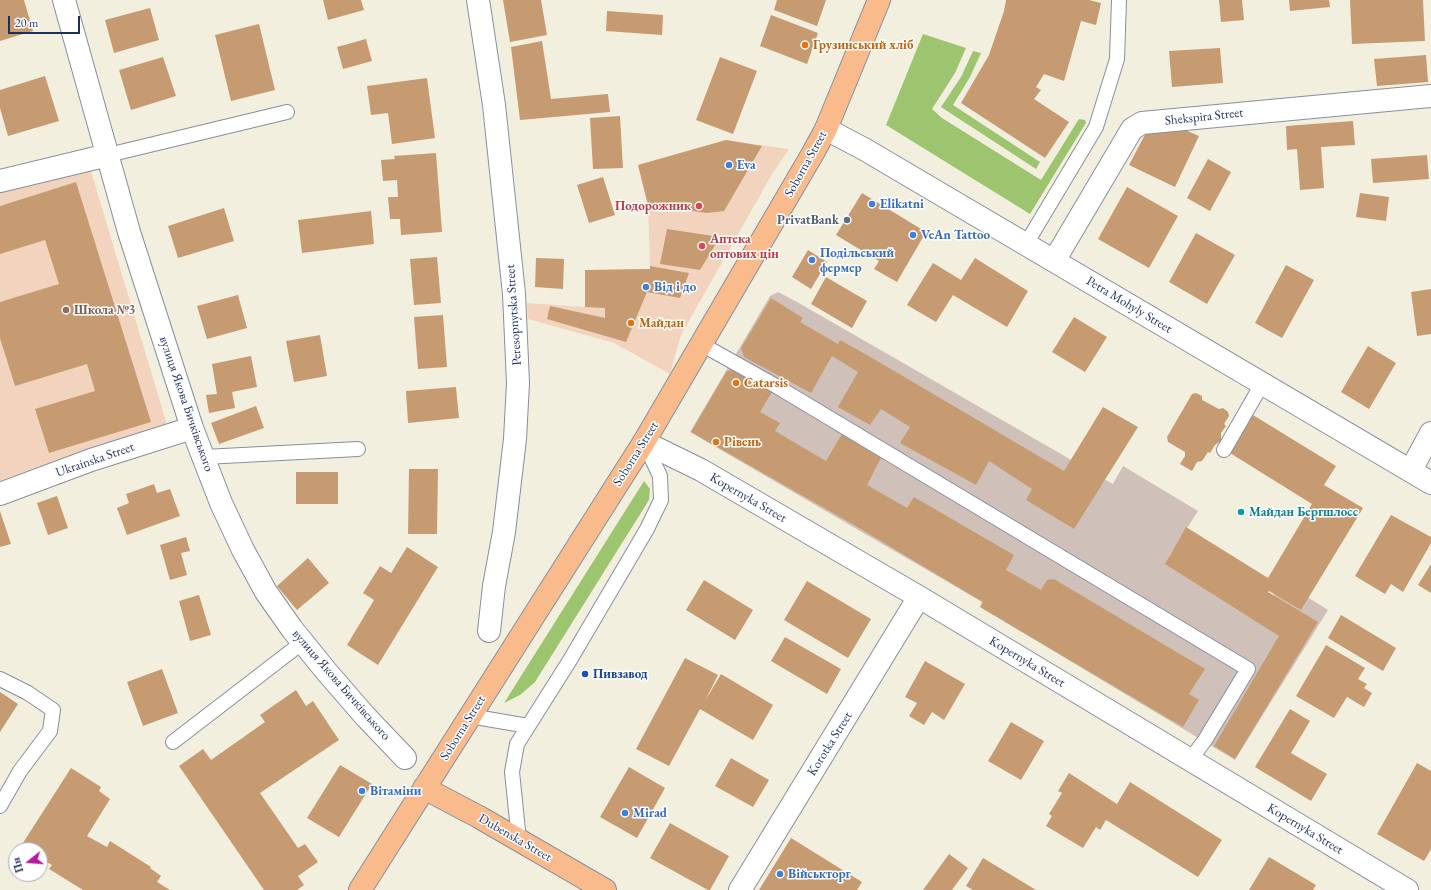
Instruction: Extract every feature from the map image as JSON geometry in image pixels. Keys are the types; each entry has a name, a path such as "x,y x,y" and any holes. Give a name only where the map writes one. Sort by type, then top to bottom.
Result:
{"main road":[{"name":"Soborna Street","path":"360,890 644,442 813,153 826,129 879,0"},
{"name":"Dubenska Street","path":"424,788 519,840 605,890"}],"street":[{"name":"вулиця Якова Бичківського","path":"64,0 129,232 192,428 224,510 243,550 266,592 302,642 365,716 405,758"},
{"name":"Peresopnytska Street","path":"478,0 496,128 514,294 518,383 505,524 494,586 489,631"},
{"name":"Shekspira Street","path":"1054,261 1132,129 1142,123 1431,96"},
{"name":"Petra Mohyly Street","path":"826,129 871,153 1431,482"},
{"path":"0,181 108,155"},
{"name":"Ukrainska Street","path":"0,494 91,460 192,428"},
{"path":"1411,470 1431,433"},
{"name":"Kopernyka Street","path":"644,442 701,470 919,597 1407,890"},
{"name":"Korotka Street","path":"740,890 919,597"}],"lane":[{"path":"1026,244 1096,127 1117,59 1119,0"},
{"path":"108,155 287,112"},
{"path":"701,344 776,386 1248,669 1205,740 1190,760"},
{"path":"1224,450 1262,384"},
{"path":"519,840 512,772 517,744 570,660 647,529 661,500 660,476 644,442"},
{"path":"204,457 358,449"},
{"path":"173,742 302,642"},
{"path":"0,679 28,694 52,710 50,731 20,772 0,806"},
{"path":"470,716 528,726"}],"shaded area":[{"path":"726,140 789,149 771,176 681,335 670,374 614,343 528,319 527,303 585,307 585,270 650,269 648,205 638,165"},
{"name":"Школа №3","path":"90,168 168,428 0,482 0,191"},
{"path":"778,292 1113,484 1123,466 1198,511 1169,556 1260,617 1282,581 1328,610 1235,760 980,607 982,602 690,432 770,296"}],"green space":[{"path":"923,34 966,48 955,73 932,109 942,118 1041,180 1079,119 1085,120 1086,123 1030,214 886,125"},
{"path":"973,51 981,53 970,77 953,105 1040,162 1036,169 941,107 961,77"},
{"path":"644,481 650,489 649,500 535,682 520,695 504,703"}],"building":[{"path":"0,0 24,0 33,31 0,41"},
{"path":"323,0 361,0 364,10 328,20"},
{"path":"503,0 541,0 547,35 510,42"},
{"path":"777,0 826,0 817,26 774,10"},
{"path":"1006,0 1089,0 1101,3 1096,25 1081,21 1064,81 1044,74 1036,87 1041,90 1034,99 1069,122 1045,158 961,103 989,55 1004,11"},
{"path":"1219,0 1242,0 1244,20 1221,22"},
{"path":"1289,0 1329,0 1330,7 1290,11"},
{"path":"1350,0 1423,0 1425,41 1352,44"},
{"path":"150,8 159,40 114,53 105,20"},
{"path":"607,11 663,15 662,35 606,31"},
{"path":"771,15 818,33 807,64 760,46"},
{"path":"259,24 275,90 231,101 215,35"},
{"path":"366,39 372,61 343,69 337,47"},
{"path":"542,41 551,99 608,94 610,112 520,120 511,47"},
{"path":"1220,48 1223,83 1172,87 1169,51"},
{"path":"1426,55 1428,82 1377,86 1374,59"},
{"path":"163,57 176,96 131,110 119,70"},
{"path":"720,57 757,71 733,134 696,120"},
{"path":"45,76 59,121 8,136 0,108 0,90"},
{"path":"427,78 435,138 392,144 388,113 371,115 367,86"},
{"path":"620,116 623,168 593,169 590,118"},
{"path":"1353,121 1355,145 1321,147 1324,188 1300,190 1297,149 1287,150 1286,126"},
{"path":"1178,127 1199,136 1175,187 1129,165 1148,129"},
{"path":"726,140 762,146 724,211 707,213 648,205 638,165"},
{"path":"436,153 442,232 401,235 400,219 390,219 388,197 398,197 397,180 383,181 381,160 395,159 394,156"},
{"path":"1427,155 1429,179 1373,183 1371,159"},
{"path":"1208,159 1231,172 1210,211 1187,198"},
{"path":"603,177 615,215 589,223 577,185"},
{"path":"76,182 151,422 49,453 35,409 95,391 87,364 15,386 0,338 0,302 59,284 45,240 0,254 0,206"},
{"path":"1127,187 1178,216 1149,268 1098,239"},
{"path":"862,193 926,232 897,282 874,269 879,261 836,235"},
{"path":"1360,193 1389,197 1386,221 1356,217"},
{"path":"224,208 234,241 178,258 168,226"},
{"path":"371,211 374,244 302,253 298,220"},
{"path":"667,229 720,237 700,270 660,264"},
{"path":"1196,233 1235,255 1207,304 1169,282"},
{"path":"808,250 827,262 811,289 792,277"},
{"path":"437,257 441,303 414,305 410,259"},
{"path":"536,258 564,259 563,289 535,287"},
{"path":"975,258 1028,291 1007,327 953,295 936,322 907,305 933,263 961,280"},
{"path":"1286,265 1314,280 1282,338 1255,323"},
{"path":"650,266 689,273 680,298 647,292 626,342 547,319 550,306 605,318 605,308 585,307 585,270 650,269"},
{"path":"826,277 867,301 852,328 811,304"},
{"path":"1431,289 1431,334 1417,336 1411,292"},
{"path":"238,295 247,328 207,339 197,306"},
{"path":"771,298 803,318 800,322 838,344 840,340 867,355 1064,471 1103,407 1138,427 1074,529 1026,500 1032,489 989,461 976,485 900,443 910,427 881,409 870,425 838,407 858,372 832,356 811,393 744,357 741,348"},
{"path":"443,315 447,367 418,369 414,317"},
{"path":"1074,317 1107,337 1085,372 1052,352"},
{"path":"320,335 327,376 294,382 286,341"},
{"path":"1368,346 1396,363 1369,409 1341,392"},
{"path":"251,356 257,387 232,392 235,408 209,413 206,395 217,394 212,364"},
{"path":"736,370 772,392 760,412 780,423 775,431 826,461 842,434 881,458 867,485 907,508 914,497 1014,555 1006,570 1041,590 1047,580 1054,579 1205,669 1189,694 1199,700 1183,727 980,607 983,602 854,525 691,432 727,371"},
{"path":"456,387 459,418 408,423 406,391"},
{"path":"1196,393 1202,396 1202,400 1219,409 1223,408 1228,412 1229,416 1224,424 1226,426 1221,433 1221,441 1215,445 1210,453 1208,452 1202,461 1197,462 1192,471 1180,464 1185,456 1185,452 1168,442 1167,437 1192,394"},
{"path":"256,406 264,428 219,444 211,423"},
{"path":"1253,415 1336,466 1324,485 1363,508 1301,610 1269,591 1268,592 1318,622 1235,759 1214,746 1279,636 1165,564 1186,527 1268,578 1312,504 1230,453"},
{"path":"409,469 438,469 437,534 408,534"},
{"path":"296,472 338,472 338,504 296,504"},
{"path":"154,484 157,493 170,489 180,516 127,535 117,508 129,503 126,494"},
{"path":"57,496 68,528 48,535 37,503"},
{"path":"0,511 11,544 0,547"},
{"path":"1391,515 1431,537 1431,543 1403,592 1391,584 1385,594 1355,576"},
{"path":"186,537 190,551 181,553 187,575 170,580 160,545"},
{"path":"407,547 438,567 378,665 347,645 374,600 363,593 380,566 391,573"},
{"path":"308,558 329,583 297,610 277,586"},
{"path":"1431,564 1431,593 1418,585"},
{"path":"704,580 753,610 735,640 686,610"},
{"path":"807,581 871,619 848,658 784,620"},
{"path":"199,595 211,635 190,641 179,601"},
{"path":"1341,615 1396,648 1383,671 1328,638"},
{"path":"785,637 841,669 827,694 771,661"},
{"path":"1326,645 1365,668 1358,679 1367,684 1364,688 1372,693 1364,707 1347,697 1334,718 1296,696"},
{"path":"685,658 718,675 705,701 721,674 773,705 753,740 700,709 669,766 636,749"},
{"path":"925,661 965,684 944,720 932,712 924,725 909,716 917,703 905,697"},
{"path":"162,669 178,713 143,726 127,682"},
{"path":"296,690 306,706 313,701 339,740 260,793 298,848 305,844 318,862 298,876 304,885 297,890 264,890 179,766 203,749 211,760 265,722 260,715"},
{"path":"0,692 18,704 0,732"},
{"path":"1290,709 1310,721 1291,753 1327,774 1311,801 1255,767"},
{"path":"1011,722 1044,741 1021,780 988,761"},
{"path":"731,758 769,780 753,807 715,786"},
{"path":"1417,763 1431,771 1431,849 1424,861 1377,834"},
{"path":"340,765 372,784 339,837 307,818"},
{"path":"629,767 665,788 637,838 600,817"},
{"path":"71,768 101,787 99,791 110,799 87,836 107,847 110,841 151,867 150,868 161,876 157,882 170,890 83,890 49,869 52,865 48,863 48,842 24,842"},
{"path":"1069,773 1117,804 1130,782 1222,840 1198,877 1106,820 1100,830 1096,827 1083,848 1046,826 1052,816 1049,814 1062,793 1058,791"},
{"path":"670,823 729,856 710,890 650,858"},
{"path":"791,838 862,882 857,890 759,890"},
{"path":"949,854 968,868 952,890 923,890"},
{"path":"1269,857 1316,885 1313,890 1249,890"},
{"path":"983,858 1036,890 973,890 966,886"}],"place":[{"name":"Грузинський хліб","path":"805,45"},
{"name":"Eva","path":"729,165"},
{"name":"Elikatni","path":"872,204"},
{"name":"Подорожник","path":"699,206"},
{"name":"PrivatBank","path":"847,220"},
{"name":"VeAn Tattoo","path":"913,235"},
{"name":"Аптека оптових цін","path":"702,246"},
{"name":"Подільський фермер","path":"812,260"},
{"name":"Від і до","path":"646,287"},
{"name":"Школа №3","path":"66,310"},
{"name":"Майдан","path":"631,323"},
{"name":"Catarsis","path":"736,383"},
{"name":"Рівень","path":"716,442"},
{"name":"Майдан Бергшлосс","path":"1241,512"},
{"name":"Пивзавод","path":"585,674"},
{"name":"Вітаміни","path":"362,791"},
{"name":"Mirad","path":"625,813"},
{"name":"Військторг","path":"780,874"}]}
